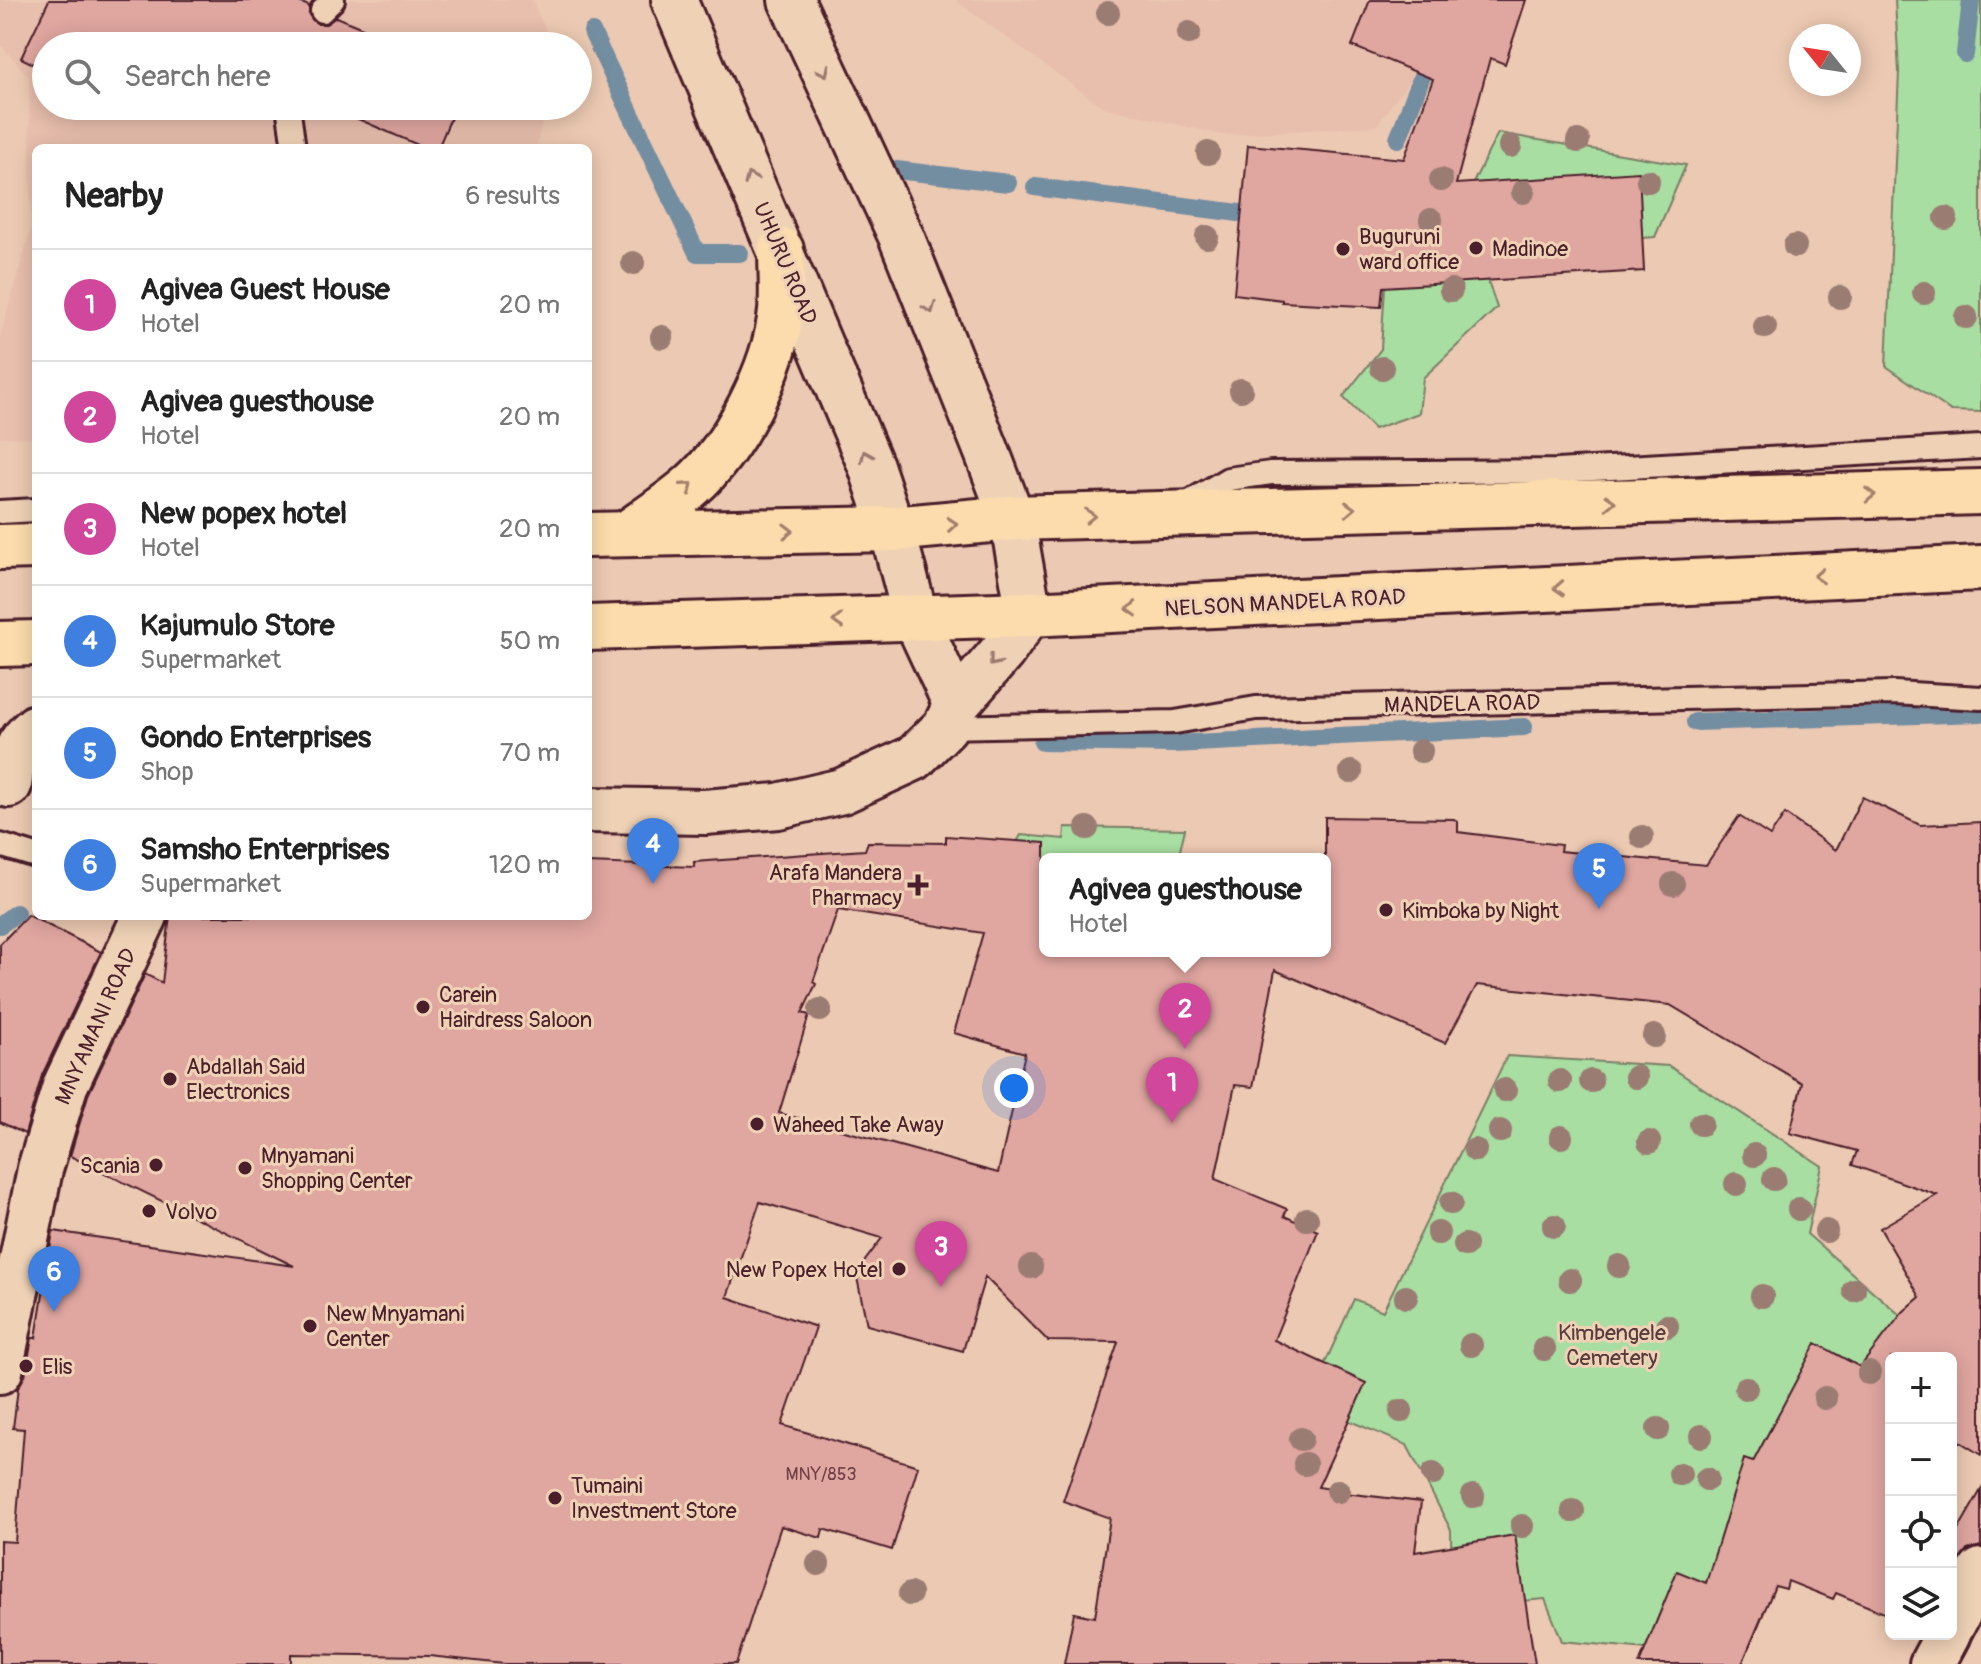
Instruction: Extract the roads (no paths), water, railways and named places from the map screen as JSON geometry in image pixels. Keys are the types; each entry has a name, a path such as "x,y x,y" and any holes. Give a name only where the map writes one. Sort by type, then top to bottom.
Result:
{"main road":[{"name":"UHURU ROAD","path":"674,0 871,466 916,619 951,716"},
{"path":"592,810 705,812 778,806 842,791 914,758 1003,651 1029,614 1012,518 901,236 791,0"},
{"path":"607,535 690,487 721,455 772,355 781,311 781,250"},
{"path":"607,535 892,529 1012,518 1981,492"},
{"path":"0,547 32,546"},
{"name":"NELSON MANDELA ROAD","path":"592,628 916,619 1981,568"},
{"path":"0,644 32,643"},
{"path":"9,785 17,748 32,730"},
{"name":"MNYAMANI ROAD","path":"0,1371 40,1169 65,1086 143,920"},
{"path":"1957,1616 1981,1571"},
{"path":"1932,1664 1945,1640"}],"lane":[{"path":"290,120 293,144"},
{"path":"1171,514 1228,479 1271,473 1557,471 1981,447"},
{"path":"0,512 32,510"},
{"name":"MANDELA ROAD","path":"951,716 1175,722 1256,708 1894,693 1981,698"},
{"path":"0,845 32,855"}],"waterway":[{"path":"1965,54 1971,0"},
{"path":"592,32 697,253 740,253"},
{"path":"1398,139 1430,55"},
{"path":"896,170 1008,183"},
{"path":"1035,187 1247,214"},
{"path":"1695,722 1981,713"},
{"path":"1042,742 1173,744 1524,727"},
{"path":"0,925 16,913"}],"place":[{"name":"Madinoe","path":"1476,248"},
{"name":"Buguruni ward office","path":"1343,249"},
{"name":"Kajumulo Store","path":"653,884"},
{"name":"Arafa Mandera Pharmacy","path":"918,885"},
{"name":"Gondo Enterprises","path":"1599,909"},
{"name":"Kimboka by Night","path":"1386,910"},
{"name":"Carein Hairdress Saloon","path":"423,1007"},
{"name":"Agivea guesthouse","path":"1185,1049"},
{"name":"Abdallah Said Electronics","path":"170,1079"},
{"name":"Agivea Guest House","path":"1172,1123"},
{"name":"Waheed Take Away","path":"757,1124"},
{"name":"Scania","path":"156,1165"},
{"name":"Mnyamani Shopping Center","path":"245,1168"},
{"name":"Volvo","path":"149,1211"},
{"name":"New Popex Hotel","path":"899,1269"},
{"name":"New popex hotel","path":"941,1287"},
{"name":"Samsho Enterprises","path":"54,1312"},
{"name":"New Mnyamani Center","path":"310,1326"},
{"name":"Elis","path":"26,1366"},
{"name":"Tumaini Investment Store","path":"555,1498"}],"park label":[{"name":"Kimbengele Cemetery","path":"1612,1344"}]}
